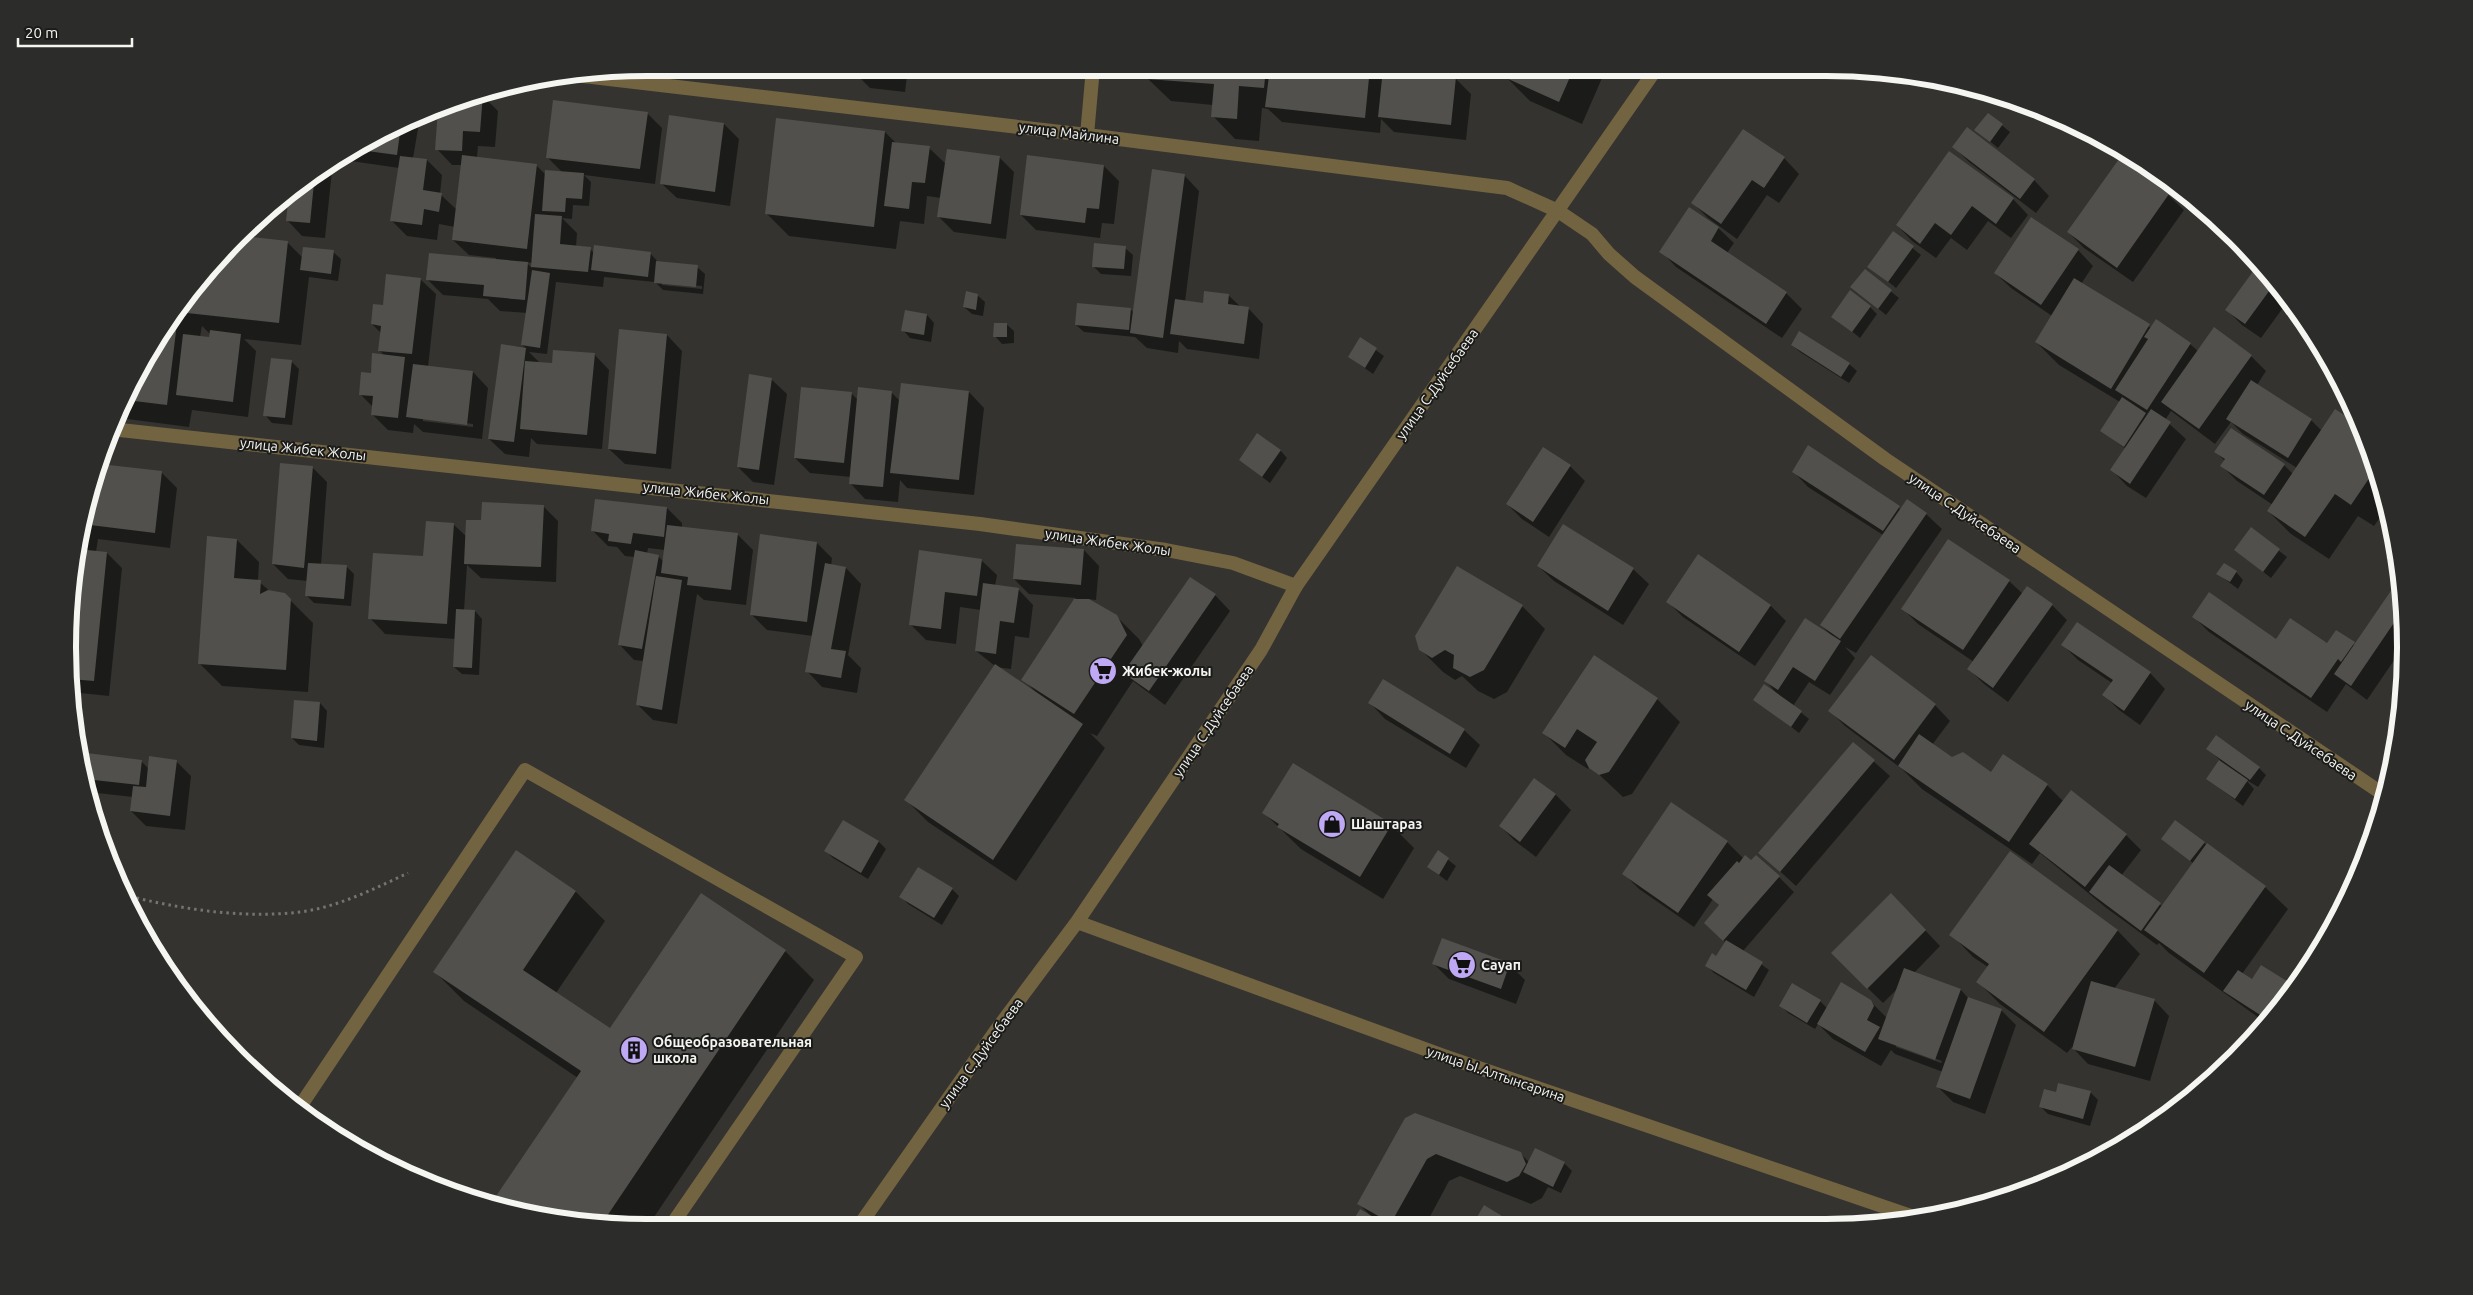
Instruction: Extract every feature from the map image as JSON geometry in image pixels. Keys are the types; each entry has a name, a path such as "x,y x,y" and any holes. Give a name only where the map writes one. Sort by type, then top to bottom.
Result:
{"street":[{"path":"1087,134 1092,76"},
{"name":"улица С.Дуйсебаева","path":"863,1219 995,1032 1077,922 1261,650 1296,586 1651,76"},
{"name":"улица Майлина","path":"601,78 1087,134 1507,188 1558,211"},
{"name":"улица С.Дуйсебаева","path":"1558,211 1592,234 1635,277 1885,459 2378,791"},
{"name":"улица Жибек Жолы","path":"120,430 980,524 1195,555 1232,563 1296,586"},
{"path":"303,1103 525,770 856,957 676,1219"},
{"name":"улица Ы.Алтынсарина","path":"1077,922 1444,1056 1904,1213"}],"path":[{"path":"134,897 164,905 234,914 301,912 359,896 408,873"}],"building":[{"path":"1147,76 1265,76 1264,88 1239,86 1237,119 1211,117 1214,84 1147,79"},
{"path":"1269,76 1369,76 1365,118 1265,107"},
{"path":"1382,76 1456,77 1451,125 1378,117"},
{"path":"1507,76 1570,76 1559,102 1506,78"},
{"path":"553,100 648,112 640,169 546,158"},
{"path":"482,101 480,132 463,131 462,151 435,150 437,117"},
{"path":"1988,113 2003,124 1990,142 1974,130"},
{"path":"669,115 724,123 715,192 660,184"},
{"path":"776,118 885,131 874,227 765,214"},
{"path":"1967,127 2035,179 2020,199 1952,147"},
{"path":"1743,129 1785,157 1764,188 1752,180 1721,224 1691,203"},
{"path":"400,133 397,155 366,151"},
{"path":"892,142 930,146 925,183 912,182 909,209 884,206"},
{"path":"947,149 1000,156 991,224 937,217"},
{"path":"1949,151 2014,198 1996,224 1972,206 1951,235 1935,223 1920,244 1896,225"},
{"path":"462,155 537,164 527,249 452,240"},
{"path":"1027,155 1104,165 1099,209 1087,208 1085,223 1020,215"},
{"path":"400,156 427,159 423,190 442,193 439,212 424,209 422,225 390,221"},
{"path":"2119,159 2169,194 2117,268 2067,232"},
{"path":"1152,169 1185,174 1163,338 1130,333"},
{"path":"545,170 584,173 582,199 566,198 565,212 542,211"},
{"path":"314,184 310,223 286,221 288,204"},
{"path":"1689,207 1719,227 1711,241 1787,292 1766,324 1659,252"},
{"path":"535,214 562,216 560,244 591,247 588,272 531,267"},
{"path":"2031,217 2079,249 2041,305 1994,273"},
{"path":"1893,231 1914,246 1888,282 1867,267"},
{"path":"251,237 288,241 279,323 187,313 194,300 218,271"},
{"path":"1094,243 1126,246 1124,269 1092,267"},
{"path":"594,245 651,252 648,277 591,270"},
{"path":"303,247 334,250 331,274 300,270"},
{"path":"429,253 528,262 525,300 483,296 484,285 426,280"},
{"path":"656,261 698,265 696,287 654,283"},
{"path":"1865,269 1892,290 1878,309 1850,287"},
{"path":"532,270 550,273 540,348 521,345"},
{"path":"2254,270 2270,289 2245,324 2225,310"},
{"path":"386,274 421,278 412,354 378,351 381,326 371,324 373,304 383,305"},
{"path":"2074,278 2150,324 2111,389 2035,342"},
{"path":"1850,290 1871,306 1852,332 1831,317"},
{"path":"966,291 978,294 976,310 963,307"},
{"path":"1204,291 1229,294 1228,304 1249,307 1244,344 1170,334 1175,299 1203,303"},
{"path":"1077,303 1131,308 1129,330 1075,325"},
{"path":"905,310 927,314 924,335 901,331"},
{"path":"2156,319 2191,343 2147,410 2115,390 2148,339 2144,337"},
{"path":"994,323 1007,323 1007,337 993,337"},
{"path":"177,324 167,405 132,401 153,362"},
{"path":"2214,327 2252,355 2199,429 2161,402"},
{"path":"619,329 667,334 656,454 608,449"},
{"path":"210,330 241,334 233,402 176,395 183,334 209,337"},
{"path":"1799,331 1850,363 1841,377 1791,345"},
{"path":"1360,337 1377,348 1365,368 1348,357"},
{"path":"501,344 526,348 514,442 488,439"},
{"path":"553,350 595,353 587,435 520,429 525,361 552,363"},
{"path":"372,353 405,357 398,418 371,415 373,396 359,395 361,372 371,373"},
{"path":"271,358 292,360 285,418 263,416"},
{"path":"413,364 473,371 467,425 406,417"},
{"path":"749,374 772,378 759,470 737,467"},
{"path":"2251,380 2312,419 2288,458 2226,419"},
{"path":"901,383 969,391 959,480 890,473"},
{"path":"801,387 852,392 844,463 794,458"},
{"path":"858,387 892,391 883,487 849,484"},
{"path":"2122,397 2146,413 2124,447 2100,431"},
{"path":"2151,409 2171,422 2130,484 2110,470"},
{"path":"2335,409 2348,417 2370,477 2351,505 2335,494 2305,537 2267,511"},
{"path":"2231,428 2285,464 2264,495 2220,466 2225,459 2214,452"},
{"path":"1257,433 1281,450 1262,477 1239,460"},
{"path":"1808,445 1900,506 1883,531 1792,472"},
{"path":"1543,447 1571,465 1533,522 1506,504"},
{"path":"280,463 313,466 304,568 272,564"},
{"path":"107,465 162,471 155,533 90,525"},
{"path":"595,499 667,507 664,537 633,533 631,544 608,541 609,534 591,531"},
{"path":"1907,499 1927,513 1840,639 1820,625"},
{"path":"482,502 544,505 541,567 464,564 466,520 481,520"},
{"path":"426,521 454,523 447,624 368,619 373,553 423,556"},
{"path":"1563,524 1634,568 1608,611 1537,566"},
{"path":"667,525 738,533 731,590 687,585 688,577 661,573"},
{"path":"2251,527 2280,549 2263,572 2234,550"},
{"path":"760,534 817,542 807,622 750,615"},
{"path":"207,536 237,539 234,578 261,580 260,594 268,590 285,593 291,599 286,670 198,664"},
{"path":"1948,539 2010,580 1963,650 1901,609"},
{"path":"1016,544 1084,549 1081,585 1013,579"},
{"path":"85,550 107,552 94,681 77,680 77,610"},
{"path":"635,550 659,555 642,649 618,645"},
{"path":"919,550 982,559 977,596 945,592 941,629 909,625"},
{"path":"1698,554 1771,605 1739,652 1666,602"},
{"path":"308,563 347,565 344,599 305,596"},
{"path":"825,563 846,567 831,649 846,651 841,678 805,672"},
{"path":"2224,563 2237,571 2230,582 2216,574"},
{"path":"1457,566 1523,605 1484,670 1470,677 1453,668 1454,655 1445,650 1432,658 1419,650 1415,636"},
{"path":"656,576 682,580 662,710 636,705"},
{"path":"1190,577 1216,594 1149,691 1123,673"},
{"path":"983,583 1019,588 1014,623 1000,621 996,654 975,651"},
{"path":"2027,586 2053,604 1993,688 1967,669"},
{"path":"2394,587 2396,619 2351,686 2334,674"},
{"path":"2209,592 2276,639 2290,618 2327,643 2336,630 2355,642 2341,662 2338,659 2311,698 2192,617"},
{"path":"1074,599 1089,599 1117,615 1127,635 1074,714 1021,680"},
{"path":"456,609 475,610 472,668 453,667"},
{"path":"1805,618 1841,641 1815,681 1793,667 1778,690 1764,681"},
{"path":"2077,622 2151,672 2124,711 2102,695 2113,680 2061,645"},
{"path":"1594,655 1658,698 1609,772 1599,775 1589,768 1585,760 1597,742 1577,729 1565,748 1542,733"},
{"path":"1871,655 1936,704 1894,760 1828,711"},
{"path":"995,664 1083,724 993,860 904,800"},
{"path":"1383,679 1465,729 1450,754 1368,703"},
{"path":"1764,684 1802,711 1791,727 1753,700"},
{"path":"294,700 320,702 317,741 291,738"},
{"path":"1919,734 1952,757 1963,752 1991,772 2003,754 2048,784 2009,842 1898,766"},
{"path":"2216,735 2260,767 2250,780 2206,749"},
{"path":"1853,742 1875,760 1780,872 1758,853"},
{"path":"86,753 142,760 139,785 92,780"},
{"path":"149,756 177,760 170,816 130,811 133,786 146,787"},
{"path":"2219,760 2248,780 2235,799 2206,779"},
{"path":"1293,763 1392,824 1360,877 1277,827 1279,824 1262,813"},
{"path":"1534,778 1556,794 1520,842 1499,826"},
{"path":"2071,790 2127,834 2085,887 2029,844"},
{"path":"1671,802 1728,841 1678,913 1622,874"},
{"path":"843,820 879,841 861,873 824,851"},
{"path":"2175,820 2205,842 2190,861 2161,839"},
{"path":"2207,843 2266,886 2204,973 2144,930"},
{"name":"Общеобразовательная школа","path":"516,850 576,891 523,970 610,1028 701,893 786,950 606,1218 536,1208 495,1198 581,1071 433,972"},
{"path":"1438,850 1449,858 1439,875 1427,867"},
{"path":"2010,851 2118,930 2044,1032 1976,982 1989,964 1949,935"},
{"path":"1745,855 1751,860 1756,855 1780,876 1723,941 1704,923 1719,905 1707,895 1737,861 1739,863"},
{"path":"2109,865 2161,903 2141,931 2089,892"},
{"path":"918,867 953,888 934,918 899,897"},
{"path":"1891,893 1926,930 1867,989 1831,953"},
{"path":"1442,938 1510,963 1501,989 1432,964"},
{"path":"1726,940 1763,962 1746,990 1705,966 1712,953 1716,956"},
{"path":"2261,965 2288,982 2262,1016 2223,991 2238,970 2252,979"},
{"path":"1904,968 1961,989 1935,1060 1878,1039"},
{"path":"2091,981 2155,999 2135,1067 2072,1049"},
{"path":"1841,982 1871,1000 1874,1006 1867,1020 1880,1027 1865,1052 1817,1024"},
{"path":"1792,983 1821,1000 1807,1023 1779,1006"},
{"path":"1968,997 2002,1009 1970,1099 1936,1087"},
{"path":"2058,1083 2091,1091 2083,1119 2039,1107 2044,1089 2056,1092"},
{"path":"1415,1113 1521,1152 1526,1164 1519,1176 1507,1182 1436,1154 1427,1159 1393,1219 1384,1219 1357,1204 1405,1118"},
{"path":"1535,1148 1565,1162 1553,1187 1523,1172"},
{"path":"1484,1205 1507,1219 1476,1219"},
{"path":"1360,1209 1377,1219 1354,1219"}],"place":[{"name":"Жибек-жолы","path":"1103,671"},
{"name":"Шаштараз","path":"1332,824"},
{"name":"Сауап","path":"1462,965"},
{"name":"Общеобразовательная школа","path":"634,1050"}]}
